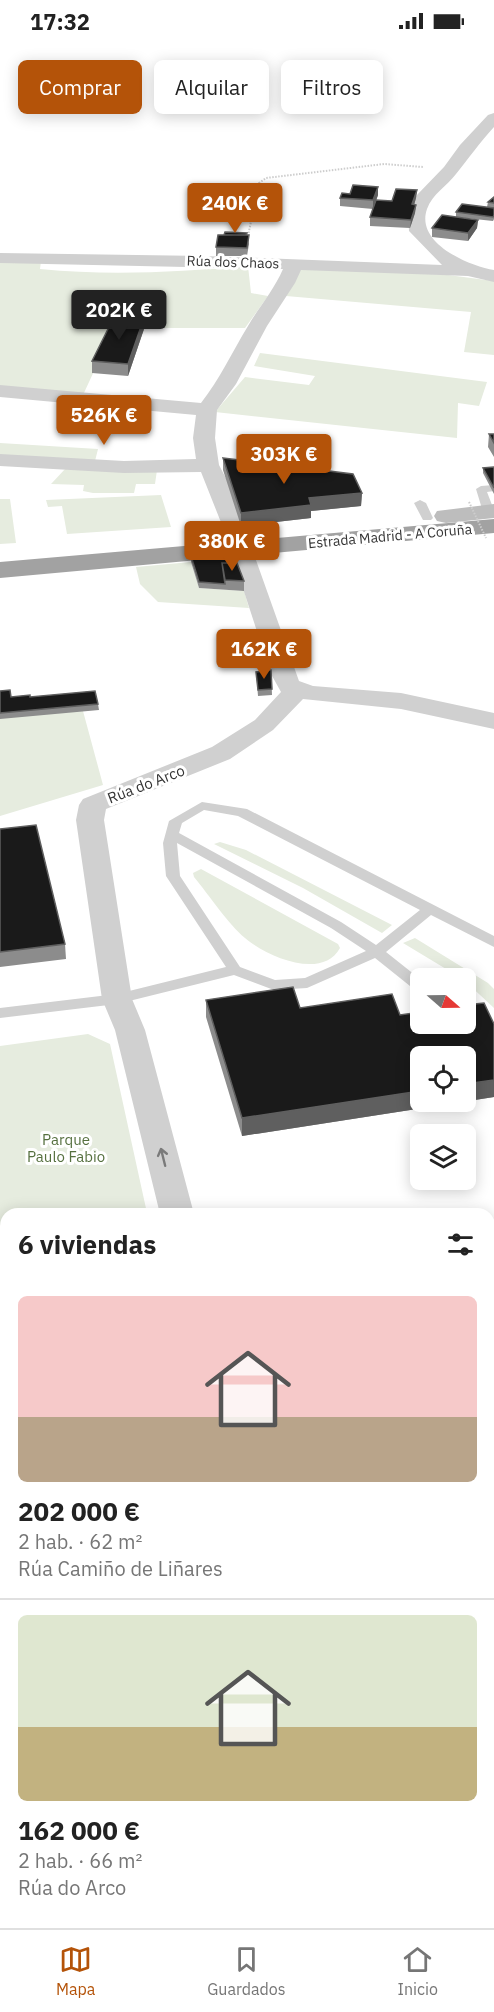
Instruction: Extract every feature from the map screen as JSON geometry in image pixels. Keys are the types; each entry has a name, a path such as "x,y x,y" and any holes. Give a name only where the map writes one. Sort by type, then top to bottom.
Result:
{"highway":[{"name":"Estrada Madrid - A Coruña","path":"0,570 433,517"},
{"name":"Estrada Madrid - A Coruña","path":"0,555 239,542"}],"main road":[{"path":"433,517 489,515"}],"street":[{"path":"465,271 441,256 418,231 417,211 425,195 450,171 466,148 494,118"},
{"path":"248,236 256,263"},
{"name":"Rúa dos Chaos","path":"0,258 294,264 465,271 494,276"},
{"path":"294,264 286,283 257,326 226,384 207,410 204,438 207,465 218,484 239,542 285,681 289,686 299,690 401,701 494,721"},
{"path":"0,391 207,410"},
{"path":"0,460 123,467 207,465"},
{"name":"Rúa do Arco","path":"117,999 90,820 93,805 221,753 264,724 286,700 299,690"},
{"path":"117,999 130,1030 175,1208"}],"lane":[{"path":"235,970 173,876 170,843 176,821 202,806 242,812 494,942"},
{"path":"172,835 336,925 377,952 410,979"},
{"path":"0,1013 117,999 235,970 274,985 307,983 377,952 430,909"}],"path":[{"path":"248,236 259,183 266,178 384,164 450,171"}],"green space":[{"path":"0,260 41,261 40,269 118,273 248,266 251,293 268,296 245,328 114,328 83,395 0,388"},
{"path":"299,266 448,275 494,281 494,355 464,352 471,312 286,296"},
{"path":"260,353 487,382 479,406 458,403 457,438 215,412 245,377 309,385 315,376 254,366"},
{"path":"0,443 98,449 95,461 0,456"},
{"path":"66,468 157,470 155,484 136,484 134,493 93,493 83,491 84,485 51,484"},
{"path":"161,495 171,527 67,534 62,506 48,507 46,500"},
{"path":"0,499 10,499 16,543 0,544"},
{"path":"191,562 199,588 244,591 249,608 158,602 140,584 136,567"},
{"path":"83,711 103,785 0,816 0,718"},
{"path":"220,842 246,850 392,925 382,933 303,888 214,844"},
{"path":"201,869 338,944 340,948 332,958 321,963 308,964 280,958 266,952 245,938 219,909 194,877 193,873"},
{"path":"415,938 464,968 444,968 403,943"},
{"path":"476,976 494,989 494,1008 476,991"},
{"name":"Parque Paulo Fabio","path":"88,1034 110,1044 146,1208 0,1208 0,1046"}],"building":[{"path":"353,185 378,187 373,200 340,198 342,193 350,194"},
{"path":"396,189 417,190 412,204 416,205 411,220 370,217 376,200 392,201"},
{"path":"462,204 494,208 494,215 493,217 456,212"},
{"path":"442,215 478,220 468,233 432,228"},
{"path":"225,232 247,233 246,235 224,235"},
{"path":"218,235 249,235 247,248 216,247"},
{"path":"114,317 144,318 128,364 92,361"},
{"path":"223,458 353,474 362,493 309,498 311,505 241,513"},
{"path":"494,467 494,488 483,468"},
{"path":"225,553 234,563 222,563 225,584 199,582 191,556"},
{"path":"222,563 237,563 244,581 225,580"},
{"path":"271,670 272,689 258,690 256,672"},
{"path":"10,690 11,697 95,691 98,704 0,713 0,691"},
{"path":"36,825 65,944 0,952 0,829"},
{"path":"293,987 300,1008 392,994 400,1015 410,1014 410,1034 476,1034 476,1004 484,1003 494,1024 494,1080 476,1082 476,1046 410,1046 410,1093 242,1118 206,1000"}]}
